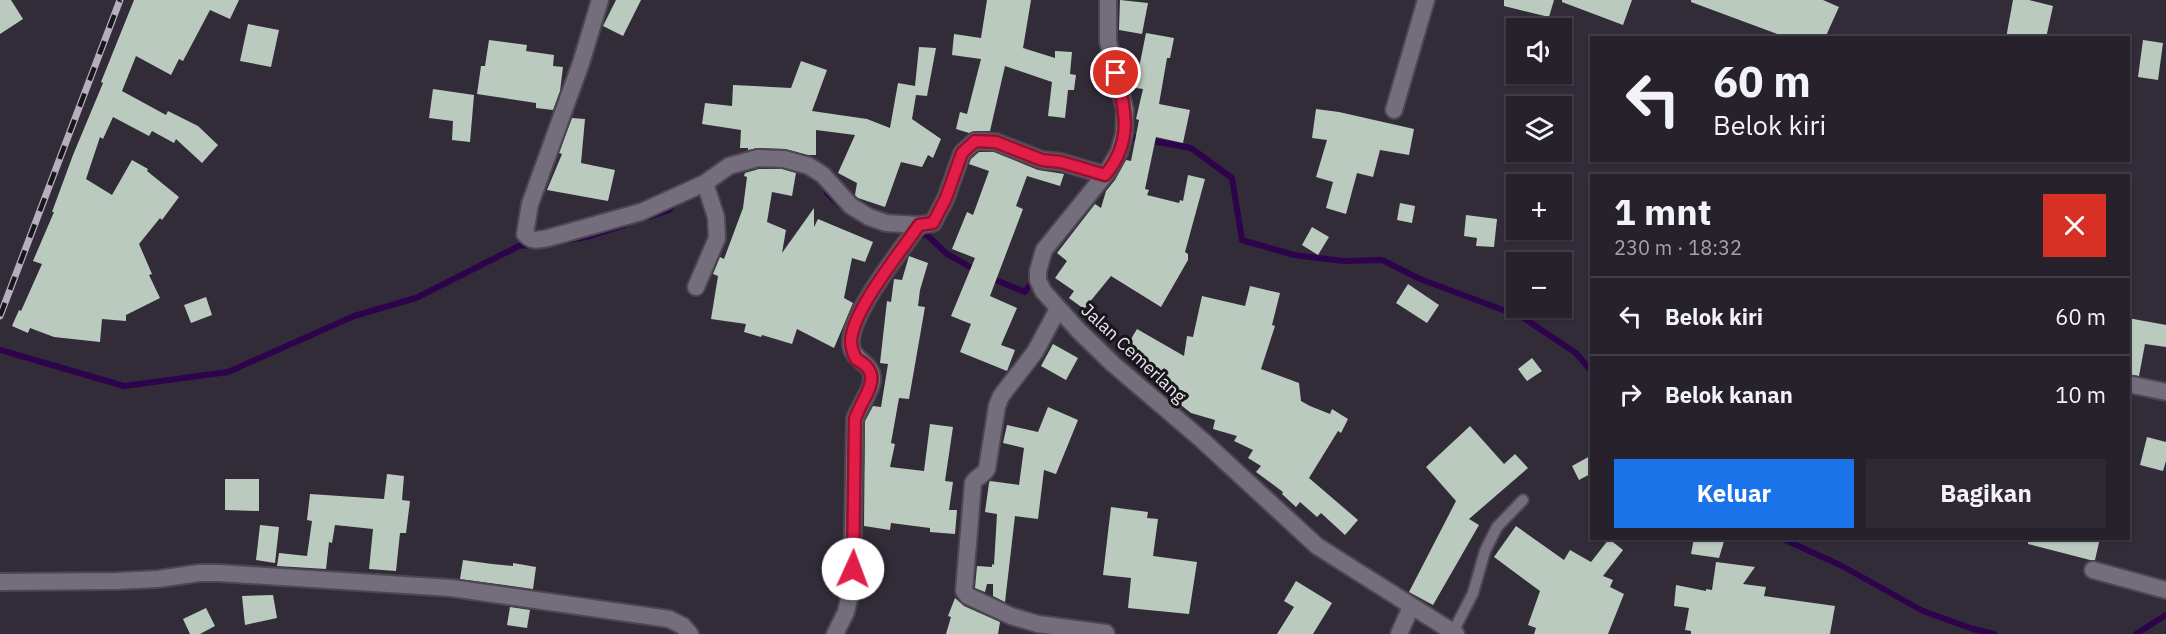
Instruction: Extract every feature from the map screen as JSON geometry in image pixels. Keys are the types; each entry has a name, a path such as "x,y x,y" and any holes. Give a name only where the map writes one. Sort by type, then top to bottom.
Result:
{"street":[{"path":"600,0 581,63 530,204 525,234 530,239 548,238 630,215 705,183 729,166 758,158 784,159 809,166 838,188 851,206 869,217 886,223 919,225 933,223 946,198 962,153 975,141 996,142 1042,160 1061,162 1105,175"},
{"name":"Jalan Cemerlang","path":"1108,0 1108,41 1125,110 1124,134 1119,152 1105,175 1044,250 1038,271 1038,280 1043,291 1113,364 1202,440 1317,546 1454,633"},
{"path":"1394,110 1426,0"},
{"path":"696,287 717,238 716,216 705,183"},
{"path":"835,634 846,612 852,586 855,419 873,378 867,364 856,359 853,353 852,335 870,296 919,225"},
{"path":"1058,309 1035,352 1001,396 997,406 987,469 973,483 964,591 981,603 1029,622 1106,633"},
{"path":"2130,384 2166,392"},
{"path":"2093,570 2166,590"},
{"path":"0,582 158,579 199,573 451,588 669,619 684,626 690,634"},
{"path":"1399,634 1411,607"}],"lane":[{"path":"1454,633 1473,593 1485,551 1497,527 1523,500"}],"building":[{"path":"0,0 11,0 23,19 0,34"},
{"path":"134,0 239,0 230,19 210,10 183,61 179,59 171,75 136,56 122,91 166,115 168,111 198,126 218,145 202,163 176,139 174,143 152,131 149,136 113,117 103,139 100,137 86,179 112,195 132,160 148,169 147,171 179,197 162,220 160,218 139,244 152,274 149,275 160,298 126,315 126,321 102,319 100,342 54,337 30,328 28,333 12,326 42,264 33,261 54,212 52,212 73,155"},
{"path":"616,0 641,0 623,36 603,26"},
{"path":"987,0 1031,0 1023,48 1055,58 1055,51 1072,52 1070,74 1076,75 1074,90 1068,90 1065,118 1048,116 1052,82 1005,66 990,131 969,133 956,129 960,112 967,114 981,59 952,55 954,34 981,38"},
{"path":"1120,0 1148,3 1142,34 1119,30"},
{"path":"1504,0 1554,0 1549,17 1504,6"},
{"path":"1562,0 1632,0 1623,25 1562,2"},
{"path":"1691,0 1823,0 1839,7 1826,36 1783,36 1691,2"},
{"path":"2013,0 2029,0 2053,6 2046,36 2006,36"},
{"path":"248,24 279,30 271,67 240,61"},
{"path":"1146,33 1174,38 1170,58 1167,58 1159,104 1190,110 1183,143 1156,137 1145,189 1149,190 1147,195 1179,203 1180,200 1183,201 1188,175 1205,179 1185,252 1188,254 1188,260 1161,307 1111,276 1084,309 1069,298 1074,291 1055,278 1067,261 1057,253 1095,204 1101,208 1106,191 1126,160 1131,161 1139,120 1136,119 1143,89 1130,86 1132,72 1138,73"},
{"path":"489,40 527,45 526,51 554,55 553,66 563,67 560,91 553,110 536,108 536,103 477,94 481,66 485,66"},
{"path":"2143,40 2163,43 2158,80 2138,77"},
{"path":"919,47 936,48 927,96 916,95 912,119 941,139 933,158 928,155 922,167 901,162 885,207 858,198 855,195 857,183 838,173 855,135 816,130 816,155 808,155 785,149 748,150 748,148 740,148 741,130 702,124 705,103 732,106 733,85 791,88 801,61 827,70 812,111 867,119 890,128 898,83 915,86"},
{"path":"433,89 474,95 470,142 452,140 453,121 429,118"},
{"path":"1316,109 1414,129 1409,155 1380,150 1373,177 1357,173 1346,214 1326,208 1333,182 1316,177 1327,140 1312,138"},
{"path":"572,118 585,119 581,163 615,170 608,201 547,190 562,154 559,153"},
{"path":"979,152 994,152 1038,170 1064,174 1060,186 1027,176 1016,206 1023,209 990,296 1017,308 1001,345 1015,350 1007,371 960,352 971,324 951,316 975,258 952,249 967,212 973,215 989,171 969,164"},
{"path":"759,169 782,169 796,173 792,196 772,192 767,222 786,230 782,253 814,208 814,227 818,219 873,242 865,262 852,258 844,298 853,303 834,348 797,329 792,344 744,332 746,324 711,319 718,276 713,274 720,257 724,259 743,208 747,177 744,176 745,173"},
{"path":"1400,203 1415,206 1412,223 1397,220"},
{"path":"1466,215 1497,219 1494,247 1476,246 1477,238 1464,236"},
{"path":"1312,227 1329,237 1318,255 1302,245"},
{"path":"909,256 928,263 918,306 925,307 909,399 899,398 891,443 895,444 890,467 924,471 930,424 953,427 945,481 953,482 949,510 957,510 955,534 930,532 930,528 891,523 890,530 864,526 865,421 873,406 881,407 888,364 880,363 887,301 891,302 894,279 902,280"},
{"path":"1408,284 1439,305 1427,323 1396,303"},
{"path":"1250,286 1280,293 1272,325 1275,326 1261,369 1299,383 1301,401 1330,414 1332,409 1348,419 1341,433 1338,431 1309,478 1358,520 1345,535 1321,513 1317,517 1300,502 1296,507 1282,494 1283,492 1256,472 1261,466 1248,458 1253,450 1234,441 1237,436 1213,429 1215,420 1191,413 1162,390 1165,386 1140,370 1145,361 1125,349 1137,329 1184,356 1187,336 1193,337 1202,296 1245,306"},
{"path":"206,297 212,315 191,323 184,305"},
{"path":"2130,318 2166,325 2166,347 2145,344 2139,376 2130,374"},
{"path":"1053,344 1078,358 1066,380 1041,366"},
{"path":"1532,358 1542,371 1527,381 1518,369"},
{"path":"1048,407 1078,420 1056,474 1044,470 1038,519 1015,516 1005,602 993,596 993,584 987,584 985,592 975,588 977,566 992,567 992,564 994,565 997,514 985,512 989,483 990,481 1019,485 1024,448 1003,443 1007,425 1038,432"},
{"path":"1470,426 1504,464 1515,454 1528,468 1469,519 1479,525 1433,605 1409,592 1456,501 1426,467"},
{"path":"2147,437 2166,442 2166,461 2163,471 2140,465"},
{"path":"1590,456 1590,474 1579,480 1572,466"},
{"path":"387,474 404,476 402,500 410,501 406,533 400,533 396,571 369,569 373,529 335,525 332,543 329,542 326,569 277,566 279,553 307,556 312,521 307,520 310,494 384,499"},
{"path":"225,479 259,479 259,511 225,510"},
{"path":"1111,507 1148,512 1147,518 1158,519 1153,556 1197,562 1189,614 1128,608 1131,578 1103,575"},
{"path":"260,525 279,527 275,563 256,560"},
{"path":"1516,526 1564,560 1570,550 1591,562 1610,540 1623,550 1603,576 1613,580 1610,587 1624,594 1608,634 1534,634 1536,628 1528,625 1540,591 1494,557"},
{"path":"1694,540 1724,540 1719,558 1691,554"},
{"path":"2028,540 2100,540 2095,560 2028,544"},
{"path":"463,560 536,567 533,589 460,579"},
{"path":"1716,562 1755,567 1743,584 1766,587 1764,596 1835,606 1830,634 1691,634 1691,631 1685,630 1689,608 1674,606 1676,585 1706,591 1706,589 1712,590"},
{"path":"1296,581 1332,603 1313,634 1277,634 1294,607 1284,601"},
{"path":"273,595 277,618 245,625 242,596"},
{"path":"955,598 964,606 1000,622 998,634 946,634 951,617 948,616"},
{"path":"510,607 530,610 527,628 507,625"},
{"path":"206,608 215,626 200,634 190,634 183,619"}],"waterway":[{"path":"1127,141 1130,137 1191,148 1232,178 1242,240 1294,255 1344,261 1382,260 1420,279 1522,317 1576,353 1590,370"},
{"path":"825,183 827,193 840,205"},
{"path":"649,217 669,210 676,202"},
{"path":"568,240 587,237 625,225"},
{"path":"915,234 927,235 947,254 977,271"},
{"path":"0,350 124,386 228,372 354,316 416,298 519,246 531,245"},
{"path":"988,277 1025,292 1034,278"},
{"path":"1785,540 1842,566 1923,611 1994,634"},
{"path":"2136,634 2166,615"}],"railway":[{"path":"0,316 120,0"}],"route":[{"path":"853,569 855,419 873,378 867,364 856,359 851,347 852,335 858,318 870,296 919,225 933,223 946,198 962,153 975,141 996,142 1042,160 1061,162 1105,175 1119,152 1124,134 1125,110 1116,73"}]}
